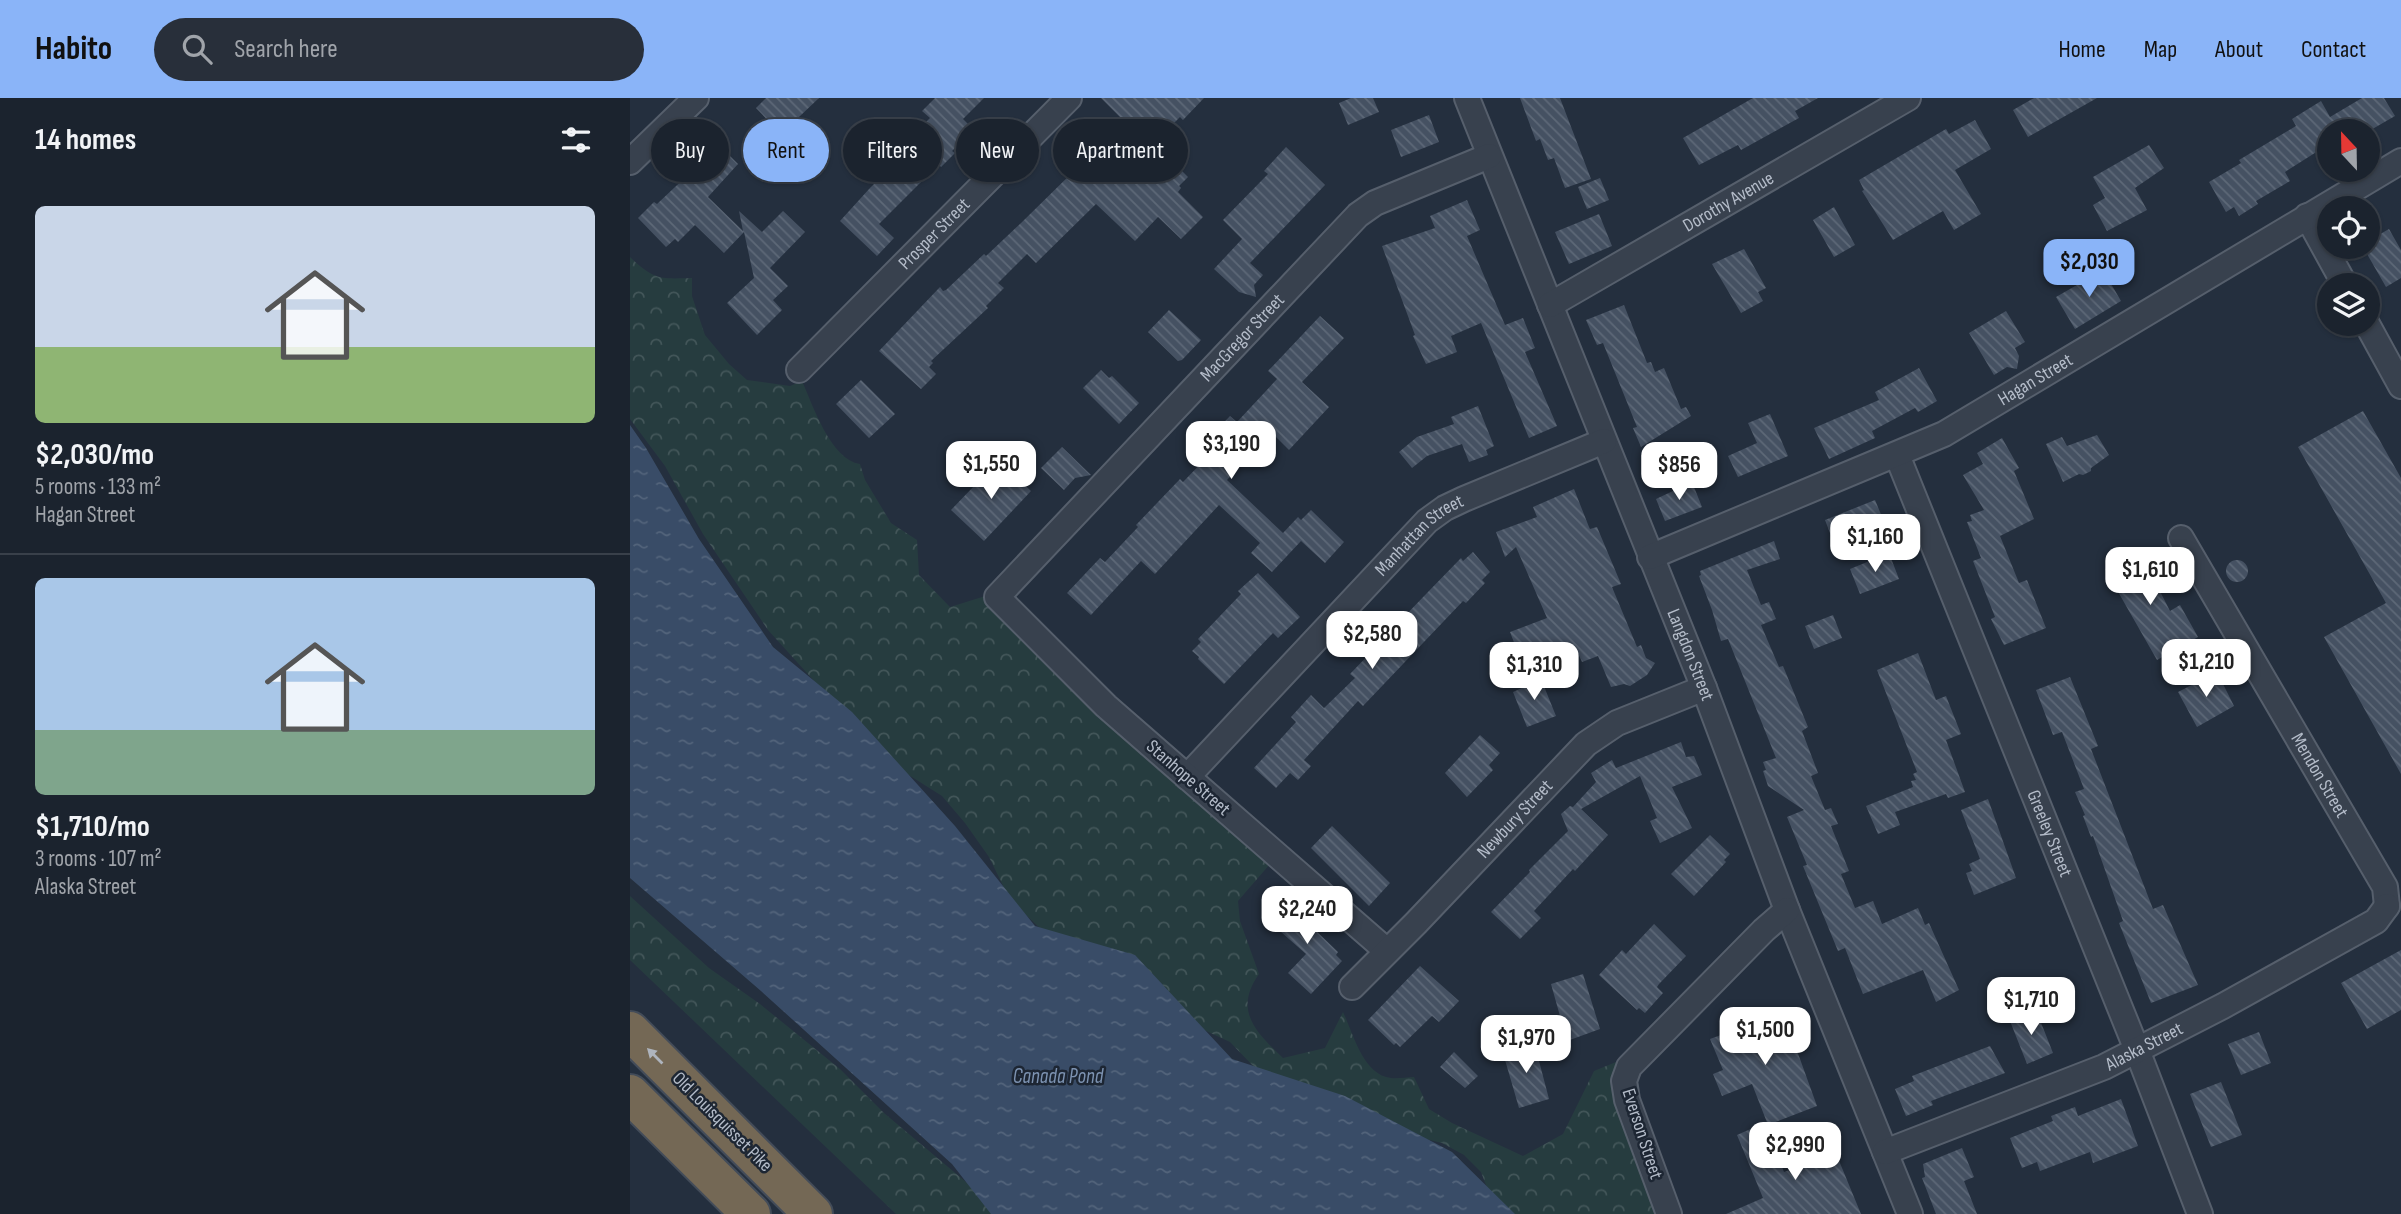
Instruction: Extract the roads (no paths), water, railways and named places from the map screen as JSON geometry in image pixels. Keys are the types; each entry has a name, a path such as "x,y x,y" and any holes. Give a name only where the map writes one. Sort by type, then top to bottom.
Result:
{"highway":[{"name":"Old Louisquisset Pike","path":"630,1031 815,1214"},
{"path":"630,1094 751,1214"},
{"path":"688,1151 730,1214"}],"street":[{"path":"630,162 696,98"},
{"name":"Prosper Street","path":"799,370 1069,98"},
{"name":"Langdon Street","path":"1467,98 1704,688 1787,910 1910,1214"},
{"name":"Dorothy Avenue","path":"1550,305 1908,98"},
{"name":"MacGregor Street","path":"997,597 1358,215 1375,203 1489,156"},
{"name":"Hagan Street","path":"1650,557 1897,455 1971,418 2401,161"},
{"path":"2307,216 2338,273"},
{"path":"2374,336 2401,386"},
{"name":"Manhattan Street","path":"1187,777 1427,521 1464,499 1604,441"},
{"name":"Greeley Street","path":"1897,455 2137,1050 2200,1214"},
{"name":"Mendon Street","path":"2181,538 2394,904"},
{"name":"Stanhope Street","path":"997,597 1106,706 1387,951"},
{"name":"Newbury Street","path":"1352,987 1586,744 1617,723 1704,688"},
{"name":"Alaska Street","path":"1885,1152 2104,1067 2223,1006 2376,920 2394,904"},
{"name":"Everson Street","path":"1669,1214 1627,1100 1624,1081 1629,1067 1763,930 1787,910"}],"water":[{"name":"Canada Pond","path":"630,425 699,539 773,647 852,712 955,826 1035,926 1135,955 1232,1059 1345,1096 1452,1152 1515,1214 991,1214 952,1164 761,991 630,878"}]}
